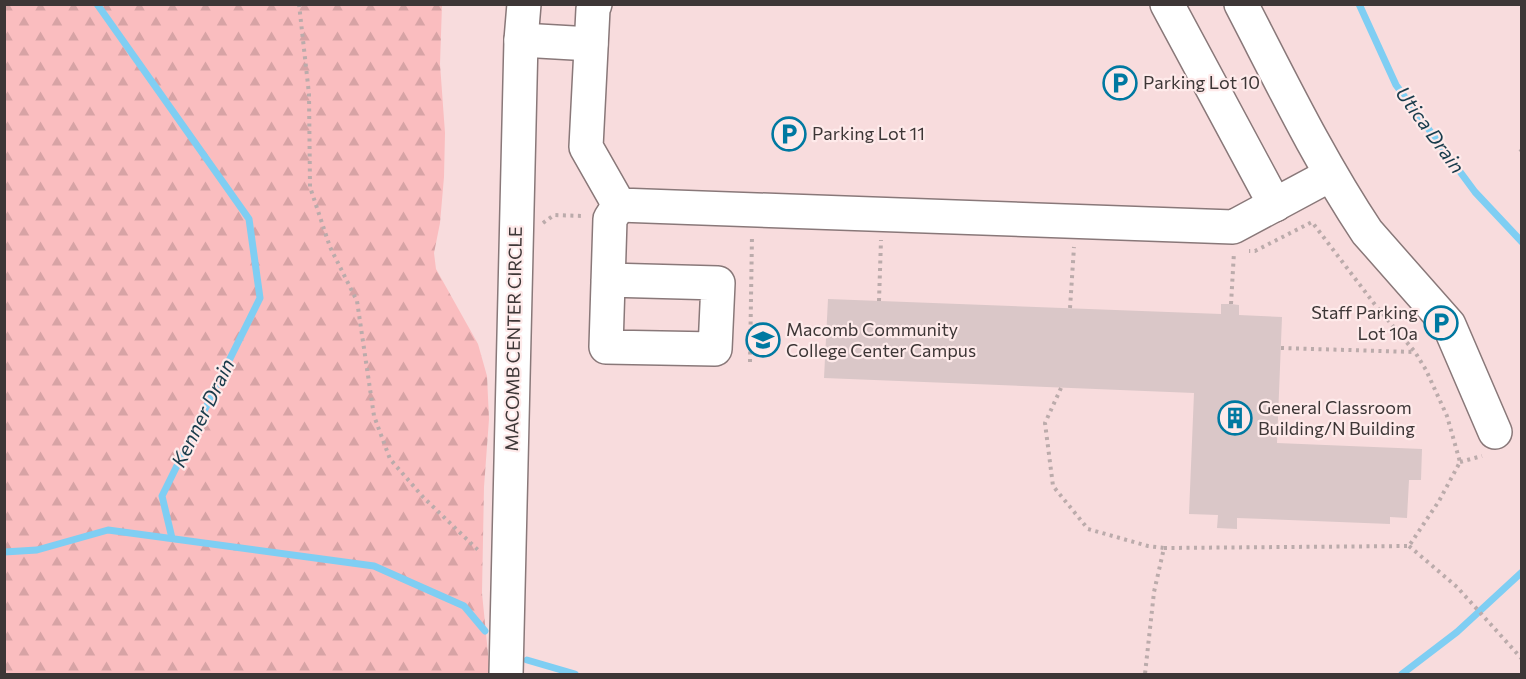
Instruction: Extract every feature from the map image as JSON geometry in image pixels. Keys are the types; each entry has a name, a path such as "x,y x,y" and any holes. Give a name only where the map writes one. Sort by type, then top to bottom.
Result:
{"street":[{"name":"MACOMB CENTER CIRCLE","path":"506,675 521,40 524,4"},
{"path":"595,4 586,147 614,212 608,280"},
{"path":"1167,4 1275,205"},
{"path":"1240,4 1330,175 1367,232 1449,325 1496,432"},
{"path":"521,40 591,44"},
{"path":"614,212 1233,227 1330,175"}],"path":[{"path":"299,4 309,94 310,187 330,247 357,301 374,416 390,459 423,497 479,551"},
{"path":"534,228 554,215 585,216 614,212"},
{"path":"1231,304 1234,251 1256,250 1312,222 1376,306 1415,352 1447,416 1460,462 1439,501 1409,546"},
{"path":"750,362 753,226"},
{"path":"879,301 881,231"},
{"path":"1070,308 1074,246 1085,246"},
{"path":"1281,348 1415,352"},
{"path":"1061,388 1045,423 1053,486 1088,529 1148,546 1164,548 1409,546 1457,587 1521,658"},
{"path":"1145,675 1154,592 1164,548"}],"shaded area":[{"name":"Macomb Community College Center Campus","path":"5,5 1521,5 1521,674 5,674"}],"green space":[{"path":"4,5 442,5 440,64 445,133 444,177 440,223 434,253 436,269 478,344 487,376 489,419 484,487 482,593 490,674 5,674"}],"building":[{"name":"General Classroom Building/N Building","path":"828,299 1221,314 1221,304 1231,304 1239,305 1239,315 1282,317 1277,443 1422,449 1421,480 1409,480 1407,518 1390,517 1390,524 1237,518 1237,529 1217,528 1218,515 1189,514 1194,393 824,378"}],"waterway":[{"name":"Kenner Drain","path":"97,4 249,219 260,298 162,496 172,538"},
{"name":"Utica Drain","path":"1359,4 1396,85 1475,192 1522,242"},
{"name":"Kenner Drain","path":"4,552 37,550 108,530 374,566 464,606 485,631"},
{"name":"Utica Drain","path":"1402,674 1457,632 1522,572"},
{"name":"Kenner Drain","path":"527,660 575,674"}],"place":[{"name":"Parking Lot 10","path":"1120,83"},
{"name":"Parking Lot 11","path":"789,134"},
{"name":"Staff Parking Lot 10a","path":"1441,323"},
{"name":"Macomb Community College Center Campus","path":"763,340"},
{"name":"General Classroom Building/N Building","path":"1235,418"}]}
